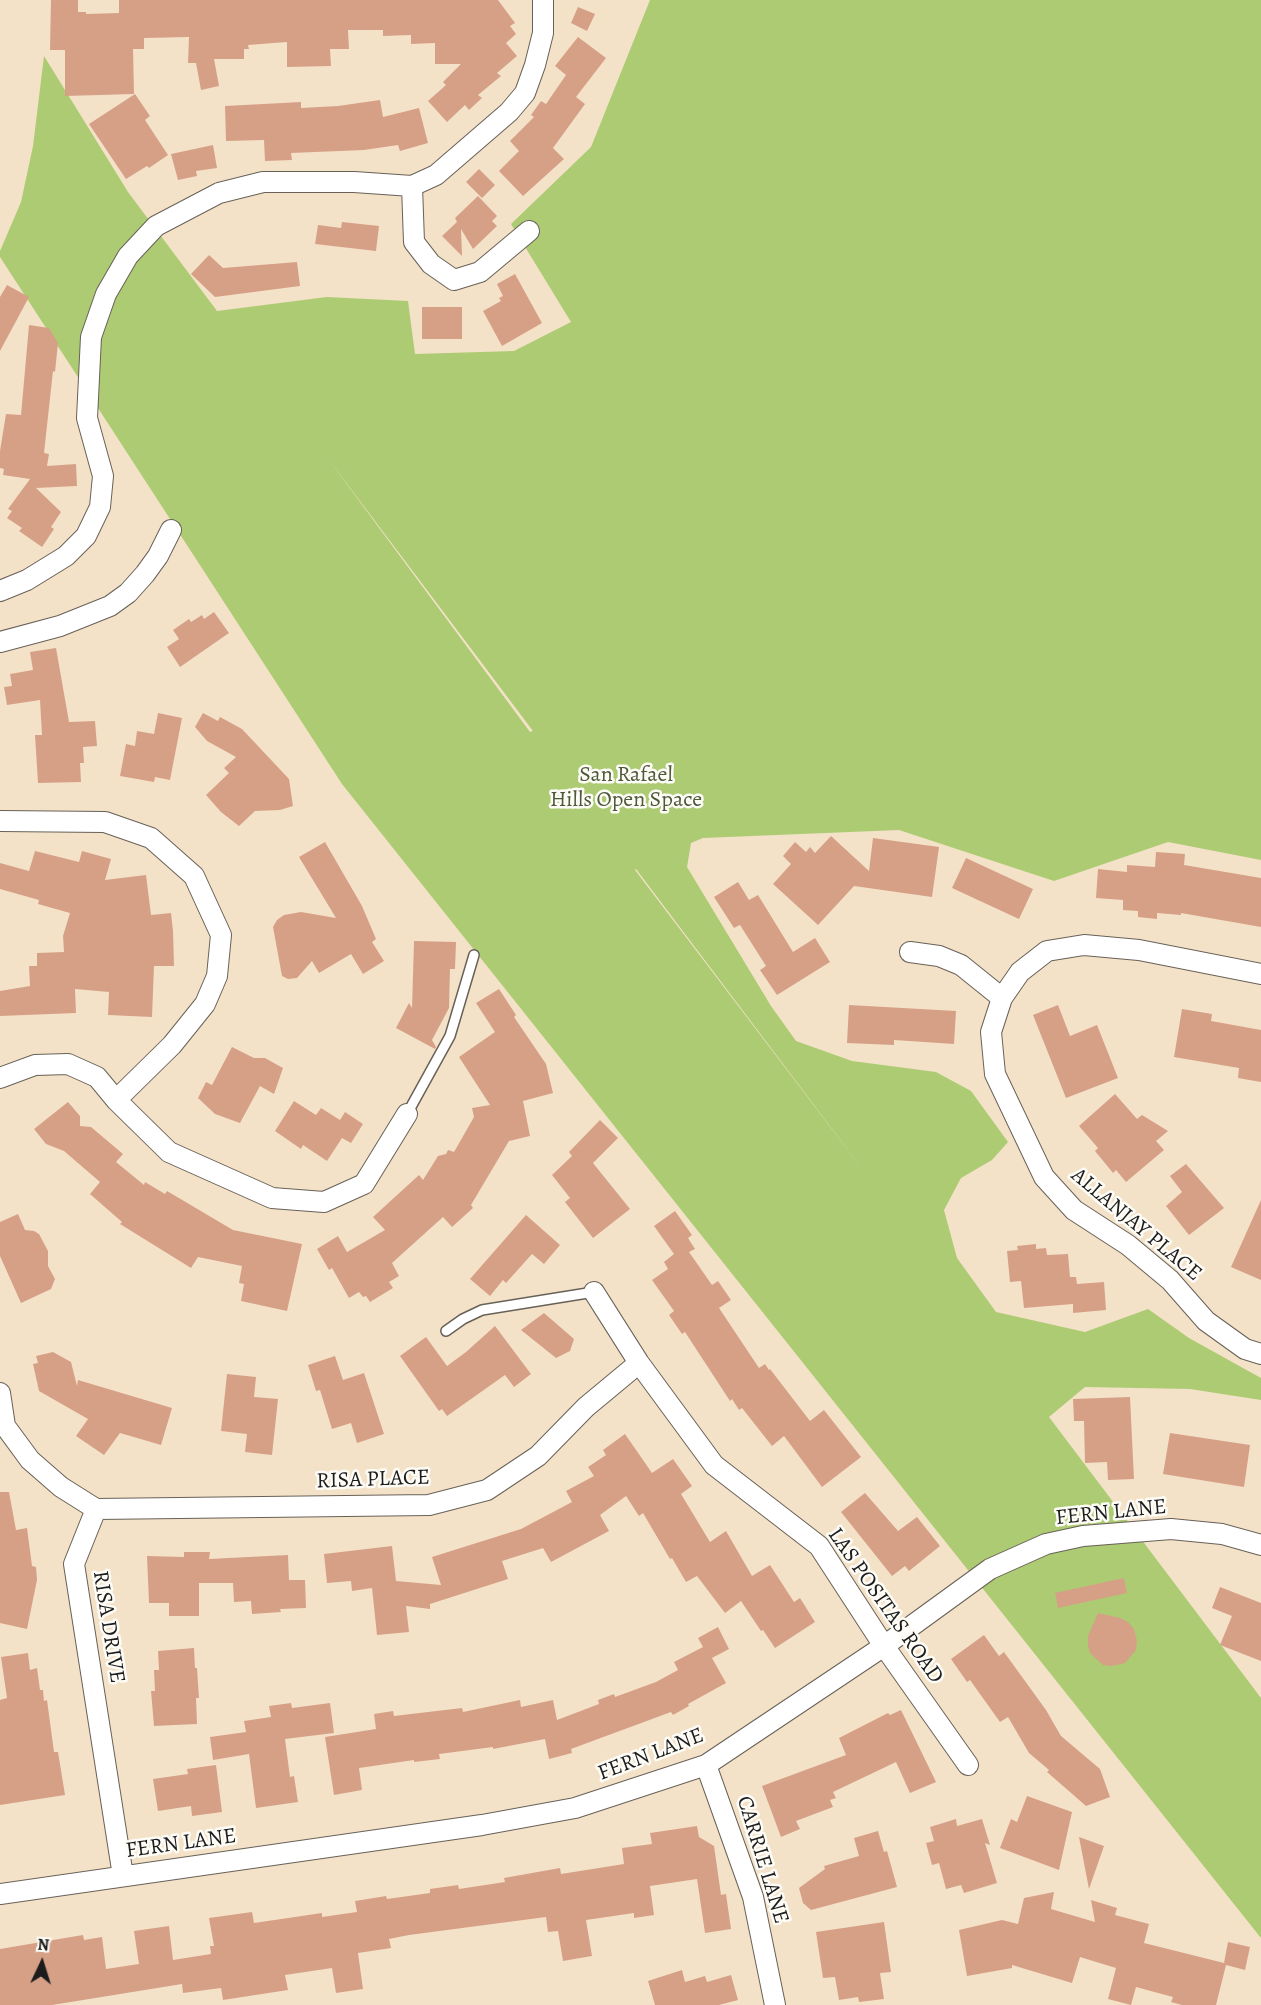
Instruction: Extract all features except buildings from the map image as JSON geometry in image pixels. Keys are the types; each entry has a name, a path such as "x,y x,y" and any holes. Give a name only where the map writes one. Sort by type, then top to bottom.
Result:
{"street":[{"path":"0,591 27,580 66,556 86,536 100,507 103,476 87,418 91,337 106,294 128,256 156,226 219,193 263,182 354,182 412,186 436,175 510,112 525,93 543,33 545,15 543,0"},
{"path":"412,186 414,242 431,264 454,280 480,272 529,231"},
{"path":"0,642 60,626 110,606 128,593 145,574 158,556 171,530"},
{"path":"0,821 105,822 151,838 194,876 221,935 217,976 205,1004 172,1045 116,1100"},
{"name":"ALLANJAY PLACE","path":"1261,974 1139,950 1084,945 1047,951 1020,972 1002,998 991,1032 995,1074 1044,1177 1074,1210 1128,1245 1170,1280 1206,1321 1245,1348 1261,1354"},
{"path":"910,952 939,956 961,965 1002,998"},
{"path":"0,1078 35,1065 68,1064 97,1077 116,1100 169,1152 272,1198 324,1202 364,1184 407,1113"},
{"name":"LAS POSITAS ROAD","path":"594,1292 639,1363 714,1465 819,1546 884,1646 968,1765"},
{"name":"RISA PLACE","path":"96,1509 429,1505 487,1490 538,1456 586,1407 639,1363"},
{"path":"0,1393 5,1426 30,1460 61,1487 96,1509"},
{"name":"RISA DRIVE","path":"96,1509 74,1564 123,1876"},
{"name":"FERN LANE","path":"0,1894 482,1825 575,1808 706,1765 884,1646 990,1569 1046,1544 1083,1536 1171,1529 1222,1534 1261,1545"},
{"name":"CARRIE LANE","path":"706,1765 753,1897 775,2005"}],"lane":[{"path":"407,1113 450,1036 474,956"},
{"path":"446,1331 482,1310 594,1292"}],"green space":[{"name":"San Rafael Hills Open Space","path":"650,0 1261,0 1261,860 1168,842 1054,881 899,830 703,838 691,843 687,867 771,1006 796,1041 852,1061 936,1072 971,1091 1008,1142 992,1160 961,1178 944,1210 957,1258 996,1312 1085,1332 1148,1309 1189,1338 1261,1378 1261,1400 1190,1389 1085,1387 1049,1417 1261,1698 1261,1938 342,784 0,257 0,251 21,202 33,146 44,56 128,192 217,311 327,297 408,301 415,354 514,351 571,322 511,224 591,147","holes":["326,456 533,731 530,732","636,869 872,1182 635,870"]}]}
